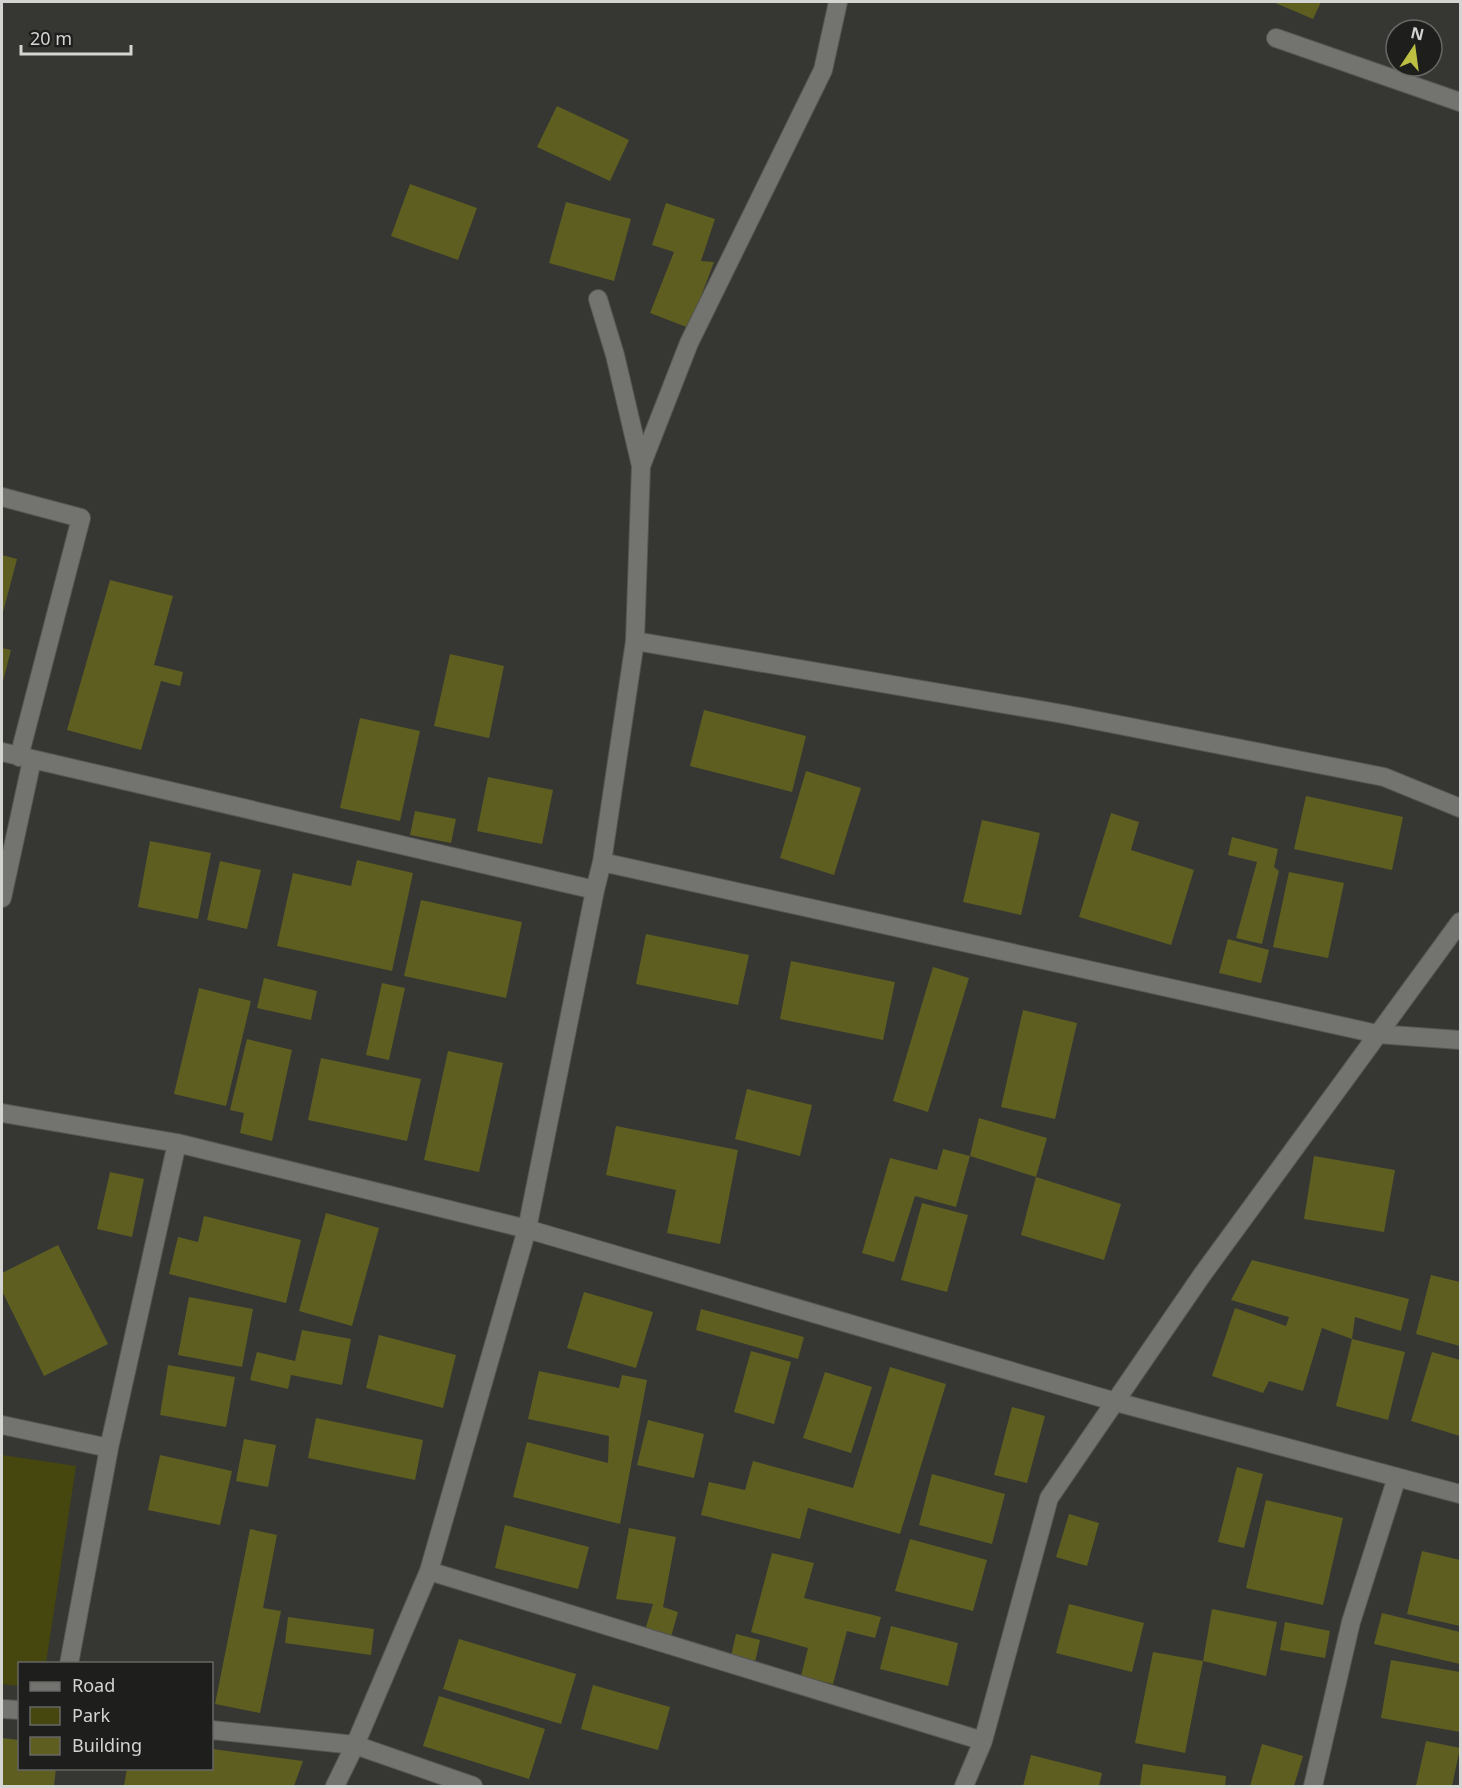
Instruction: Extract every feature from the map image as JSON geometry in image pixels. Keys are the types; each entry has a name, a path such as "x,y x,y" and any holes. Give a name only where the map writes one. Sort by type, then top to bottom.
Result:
{"street":[{"path":"641,466 689,343 823,70 838,2"},
{"path":"1276,38 1461,102"},
{"path":"335,1786 355,1745 429,1571 527,1229 602,862 634,641 641,466 615,355 598,299"},
{"path":"2,497 81,518 17,756 2,898"},
{"path":"634,641 1063,714 1384,777 1461,808"},
{"path":"17,756 595,890"},
{"path":"602,862 1377,1035 1461,1040"},
{"path":"964,1786 983,1741 1049,1498 1202,1275 1461,922"},
{"path":"2,1113 177,1143 527,1229 1116,1402 1461,1494"},
{"path":"69,1662 109,1448 177,1143"},
{"path":"2,1425 109,1448"},
{"path":"1313,1786 1351,1622 1397,1477"},
{"path":"429,1571 983,1741"},
{"path":"2,1709 18,1710"},
{"path":"213,1730 355,1745 473,1786"}],"green space":[{"path":"2,1455 76,1466 46,1662 18,1662 18,1686 2,1684"}],"building":[{"path":"1273,2 1321,2 1313,19"},
{"path":"557,106 629,140 610,181 537,147"},
{"path":"410,184 477,208 458,260 391,236"},
{"path":"566,202 631,219 614,281 549,263"},
{"path":"666,203 715,219 701,261 714,262 689,328 650,313 674,252 652,245"},
{"path":"2,555 17,559 2,616"},
{"path":"110,580 173,596 154,665 183,672 180,686 161,681 141,750 67,730"},
{"path":"2,648 11,650 2,685"},
{"path":"450,654 504,666 489,738 434,726"},
{"path":"704,710 806,736 792,792 690,766"},
{"path":"360,718 420,731 400,821 340,808"},
{"path":"806,771 861,788 834,875 780,858"},
{"path":"488,777 553,790 542,844 477,831"},
{"path":"1306,796 1403,817 1392,870 1294,849"},
{"path":"415,811 456,819 451,843 410,835"},
{"path":"1111,813 1139,822 1131,850 1194,870 1171,945 1079,917"},
{"path":"982,820 1040,833 1021,915 963,902"},
{"path":"1232,837 1278,849 1274,867 1279,871 1262,944 1236,938 1257,862 1228,855"},
{"path":"150,841 211,853 198,919 138,907"},
{"path":"357,860 413,873 392,971 277,946 293,873 351,886"},
{"path":"220,861 261,870 247,929 207,920"},
{"path":"1289,872 1344,883 1328,958 1273,947"},
{"path":"421,900 522,922 506,998 404,976"},
{"path":"646,934 749,955 738,1005 636,984"},
{"path":"1228,939 1269,950 1261,983 1219,973"},
{"path":"791,961 895,982 883,1040 780,1019"},
{"path":"933,967 969,978 928,1112 893,1101"},
{"path":"264,978 317,991 311,1020 257,1008"},
{"path":"382,983 405,988 389,1060 366,1055"},
{"path":"199,988 251,1001 226,1106 174,1094"},
{"path":"1023,1010 1077,1023 1055,1119 1001,1107"},
{"path":"247,1039 292,1050 272,1141 240,1133 244,1113 230,1110"},
{"path":"448,1051 503,1063 479,1172 424,1160"},
{"path":"321,1058 421,1079 407,1141 308,1120"},
{"path":"747,1089 812,1105 800,1156 735,1139"},
{"path":"979,1118 1047,1138 1036,1177 970,1156"},
{"path":"616,1126 738,1150 720,1244 667,1233 676,1190 606,1175"},
{"path":"943,1149 970,1156 956,1207 915,1196 894,1262 862,1253 890,1158 937,1170"},
{"path":"1314,1156 1395,1170 1384,1232 1304,1219"},
{"path":"110,1172 144,1179 132,1237 97,1229"},
{"path":"1036,1177 1121,1204 1104,1260 1021,1235"},
{"path":"922,1203 968,1215 947,1292 901,1280"},
{"path":"326,1213 379,1228 352,1326 299,1311"},
{"path":"204,1216 301,1240 286,1303 169,1274 178,1237 198,1242"},
{"path":"58,1245 108,1344 44,1376 2,1291 2,1273"},
{"path":"1252,1260 1409,1299 1401,1331 1355,1317 1352,1339 1322,1328 1303,1391 1269,1381 1263,1393 1212,1376 1235,1308 1286,1326 1289,1317 1231,1300"},
{"path":"1431,1275 1460,1282 1460,1346 1416,1334"},
{"path":"584,1292 653,1312 636,1368 567,1348"},
{"path":"189,1297 253,1309 242,1367 178,1355"},
{"path":"701,1309 804,1337 798,1359 696,1330"},
{"path":"302,1330 351,1339 342,1385 291,1375 288,1389 250,1380 257,1352 295,1361"},
{"path":"379,1335 456,1355 443,1408 366,1388"},
{"path":"1352,1339 1405,1352 1388,1420 1336,1406"},
{"path":"751,1351 791,1362 774,1424 734,1412"},
{"path":"1432,1352 1460,1360 1460,1436 1411,1421"},
{"path":"168,1365 235,1377 226,1427 160,1415"},
{"path":"890,1367 946,1384 900,1534 808,1508 800,1539 701,1515 709,1482 745,1490 753,1461 853,1488"},
{"path":"539,1371 619,1388 622,1375 647,1380 620,1524 513,1497 527,1442 608,1463 609,1436 528,1419"},
{"path":"825,1372 872,1387 851,1453 803,1438"},
{"path":"1012,1407 1045,1416 1027,1483 994,1475"},
{"path":"316,1418 423,1440 415,1480 308,1458"},
{"path":"648,1420 704,1434 694,1478 637,1465"},
{"path":"244,1439 276,1445 268,1487 236,1481"},
{"path":"160,1455 232,1471 220,1525 148,1510"},
{"path":"1237,1467 1263,1474 1244,1548 1218,1542"},
{"path":"932,1474 1005,1494 992,1544 919,1525"},
{"path":"1266,1500 1343,1518 1323,1605 1246,1588"},
{"path":"1069,1514 1099,1523 1087,1566 1056,1557"},
{"path":"505,1525 589,1547 578,1589 495,1568"},
{"path":"629,1528 676,1537 663,1607 678,1612 671,1637 645,1630 653,1604 616,1599"},
{"path":"250,1529 277,1535 263,1608 281,1611 260,1713 215,1704"},
{"path":"910,1539 987,1560 973,1611 895,1591"},
{"path":"1422,1551 1460,1560 1460,1626 1407,1614"},
{"path":"772,1553 814,1563 804,1598 881,1617 875,1638 847,1631 833,1684 801,1676 808,1648 751,1632"},
{"path":"1069,1604 1144,1623 1132,1672 1056,1653"},
{"path":"1212,1609 1277,1622 1266,1676 1203,1661"},
{"path":"1382,1613 1460,1632 1460,1664 1374,1644"},
{"path":"288,1617 374,1629 371,1655 285,1643"},
{"path":"1285,1622 1330,1631 1325,1658 1280,1650"},
{"path":"891,1626 958,1643 948,1686 880,1669"},
{"path":"736,1634 760,1640 755,1662 731,1656"},
{"path":"459,1639 576,1674 561,1724 443,1689"},
{"path":"1153,1652 1203,1661 1185,1753 1135,1743"},
{"path":"1391,1660 1460,1672 1460,1732 1381,1718"},
{"path":"593,1685 670,1707 658,1750 581,1729"},
{"path":"439,1696 545,1729 529,1779 423,1746"},
{"path":"2,1738 18,1740 18,1770 56,1770 54,1786 2,1786"},
{"path":"1426,1741 1460,1748 1452,1786 1416,1786"},
{"path":"1262,1744 1303,1756 1294,1786 1250,1786"},
{"path":"213,1749 303,1761 294,1786 124,1786 127,1770 213,1770"},
{"path":"1031,1755 1102,1773 1099,1786 1023,1786"},
{"path":"1143,1764 1226,1776 1225,1786 1140,1786"}]}
